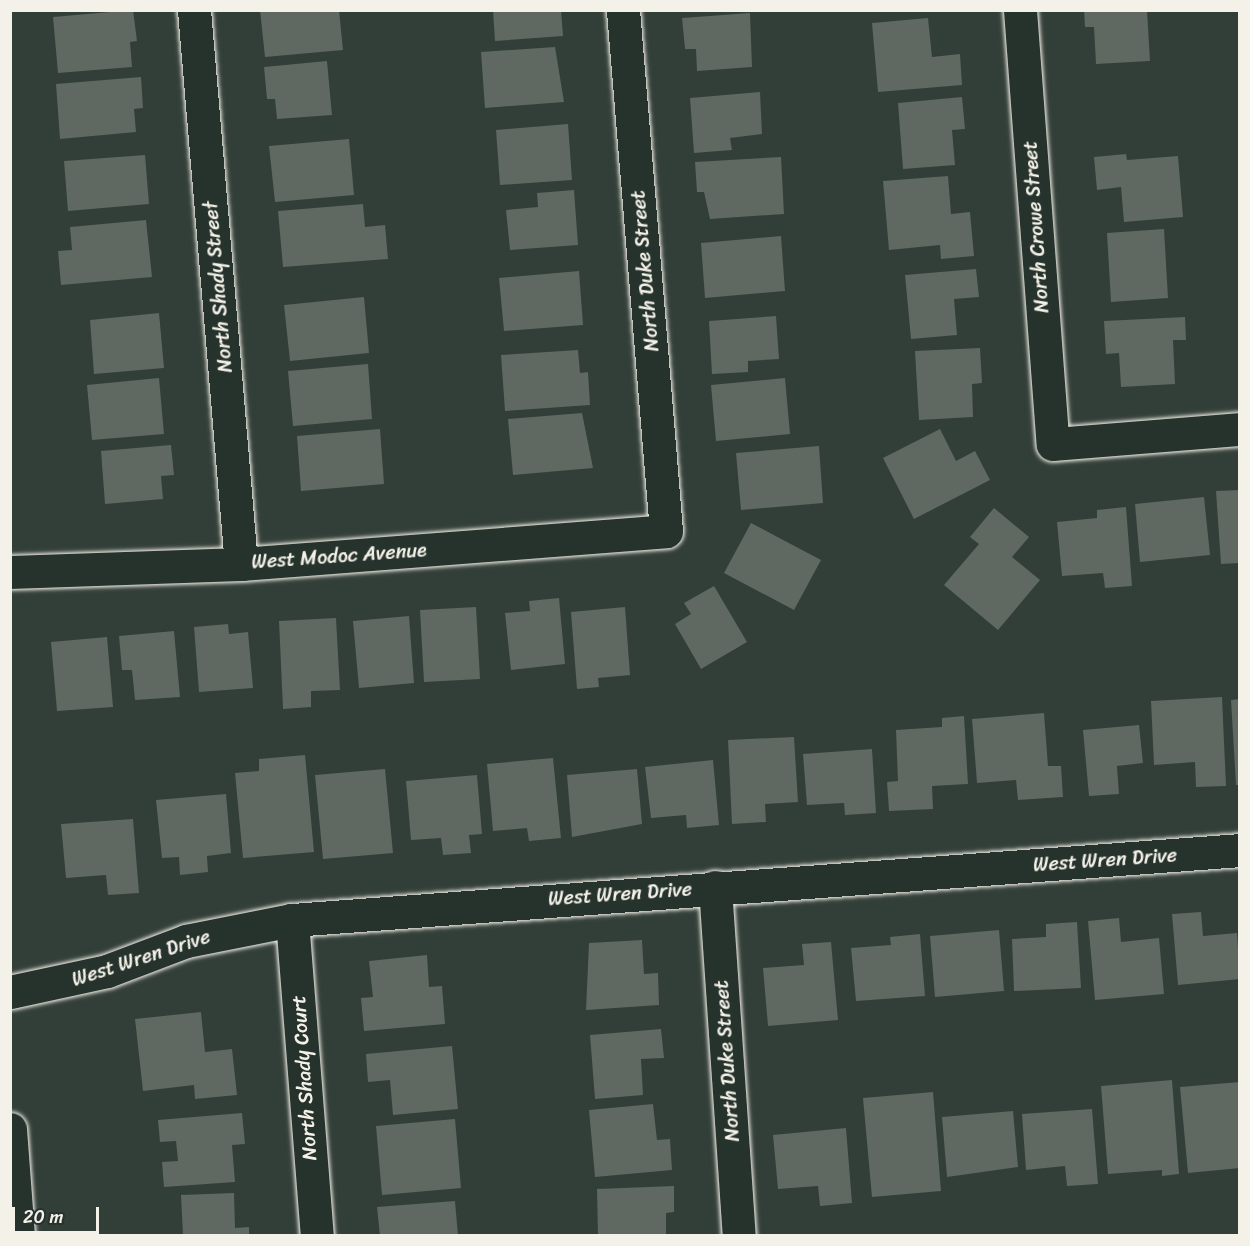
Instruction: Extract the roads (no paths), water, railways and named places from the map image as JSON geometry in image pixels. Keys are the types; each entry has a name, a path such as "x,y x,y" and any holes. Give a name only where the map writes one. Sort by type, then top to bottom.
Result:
{"street":[{"name":"North Shady Street","path":"194,10 241,564"},
{"name":"North Duke Street","path":"623,10 666,531"},
{"name":"North Crowe Street","path":"1020,10 1053,444 1239,429"},
{"name":"West Modoc Avenue","path":"10,573 241,564 666,531"},
{"name":"West Wren Drive","path":"10,992 107,971 186,941 292,920 1239,850"},
{"name":"North Duke Street","path":"715,887 739,1236"},
{"name":"North Shady Court","path":"292,920 317,1236"},
{"path":"10,1129 18,1236"}]}
